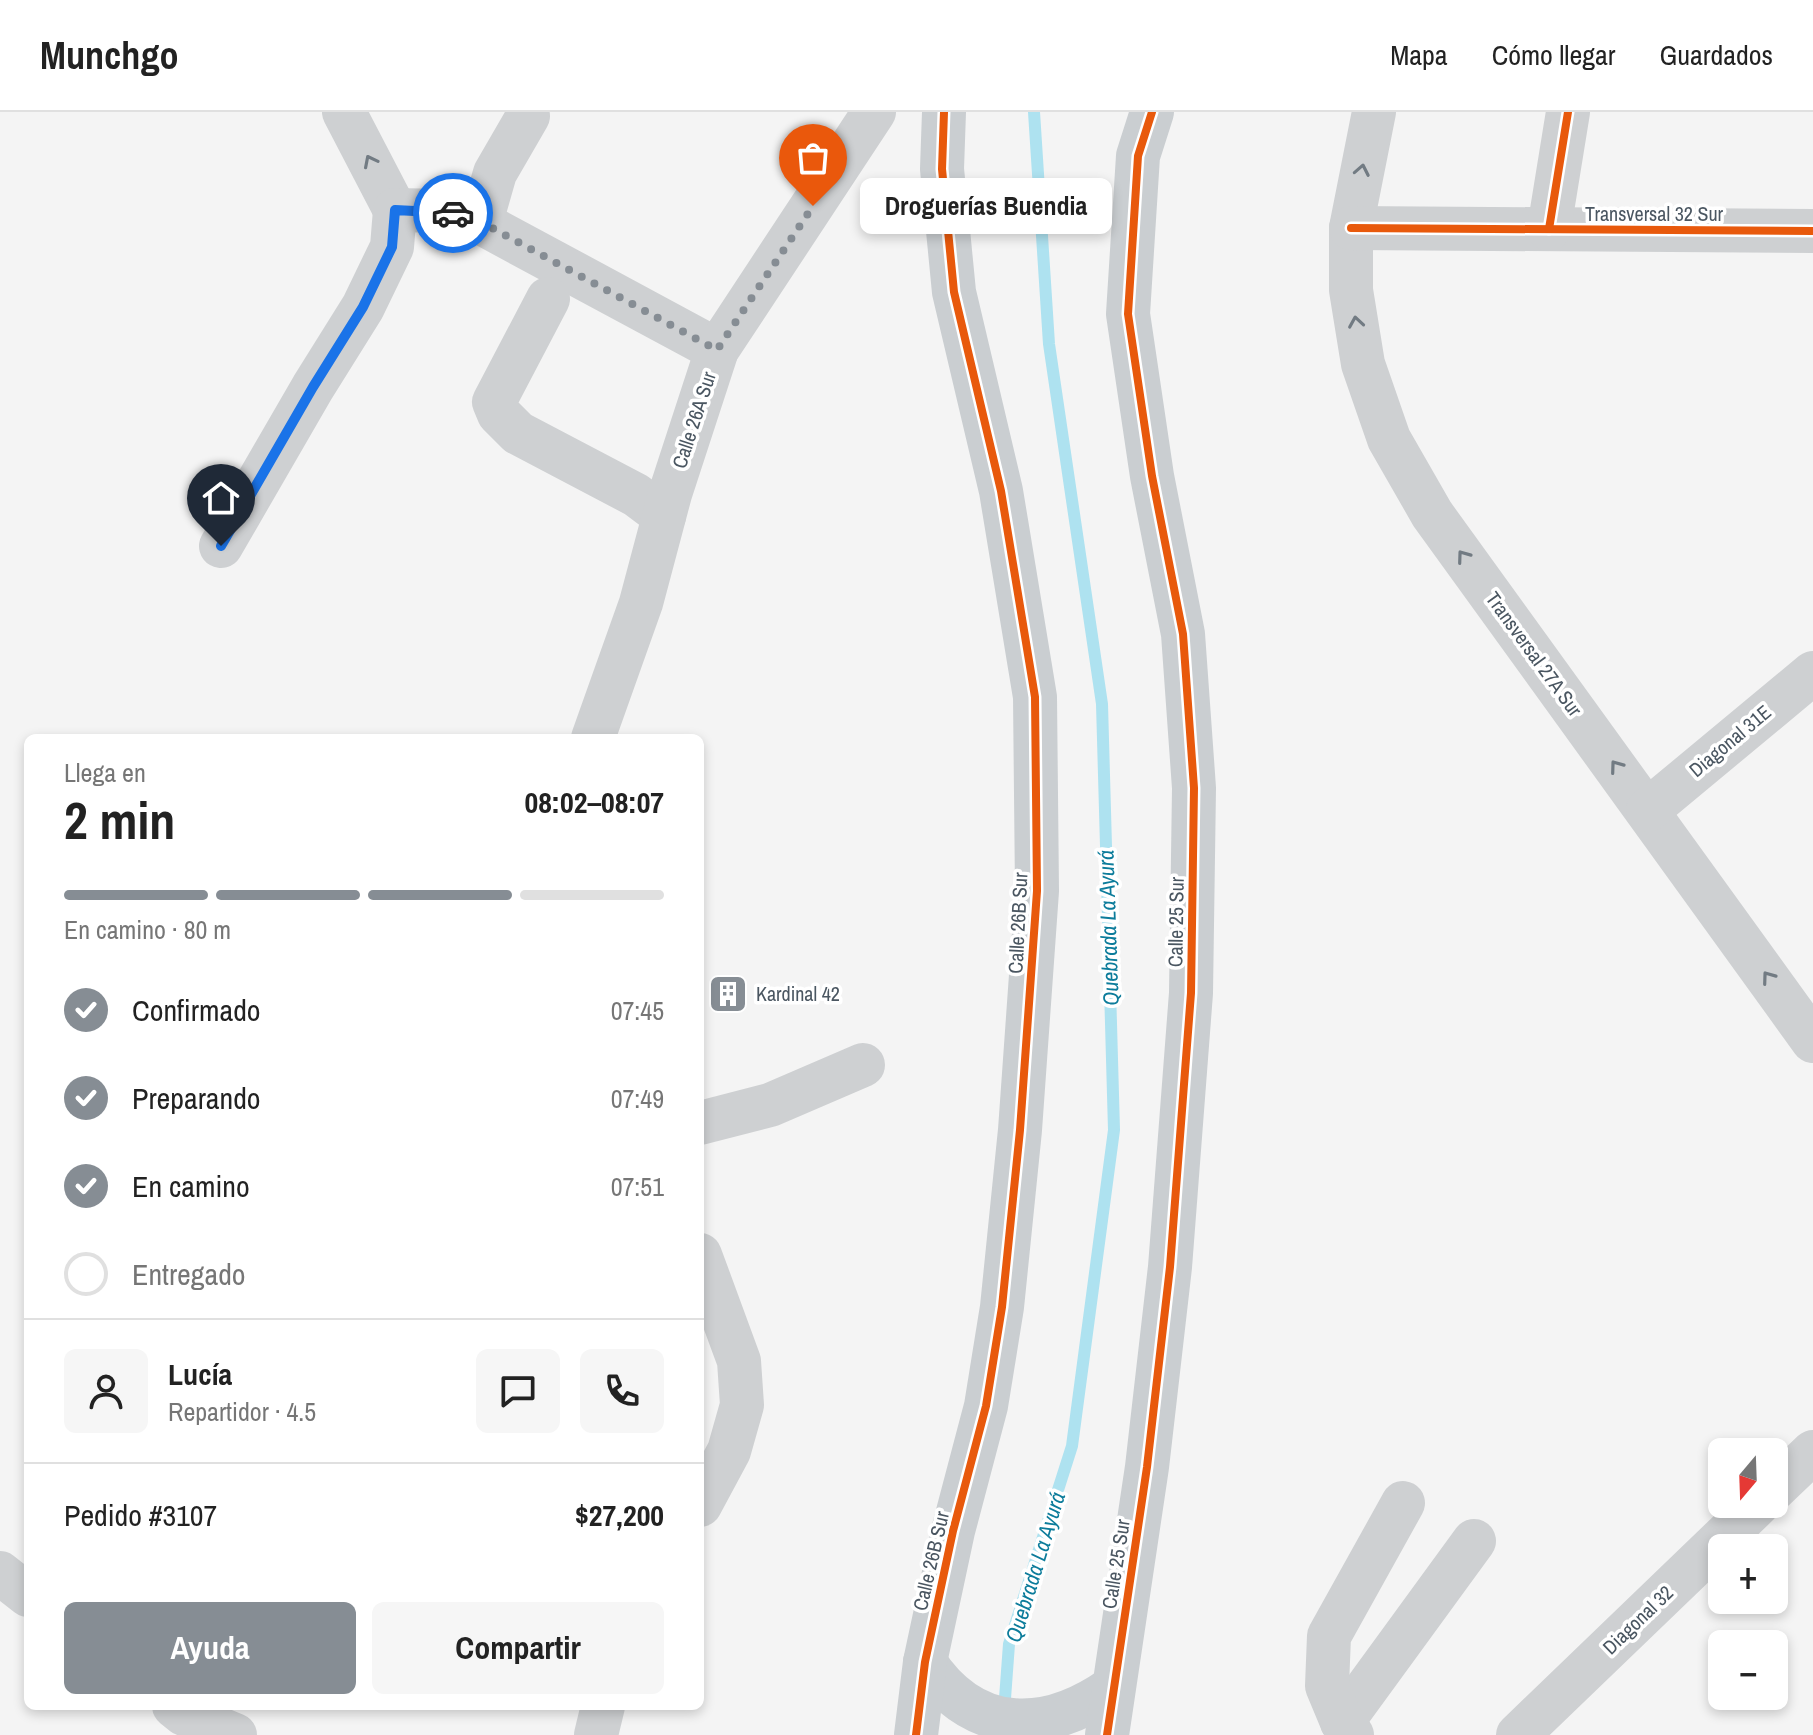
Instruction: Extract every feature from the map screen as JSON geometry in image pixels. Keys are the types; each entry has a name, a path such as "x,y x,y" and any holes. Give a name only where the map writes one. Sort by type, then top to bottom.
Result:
{"main road":[{"name":"Calle 26B Sur","path":"916,1735 925,1662 953,1531 986,1406 1002,1307 1020,1130 1037,891 1035,697 1001,491 954,292 942,169 944,112"},
{"name":"Calle 25 Sur","path":"1107,1735 1147,1467 1170,1267 1191,993 1194,788 1183,634 1152,476 1128,314 1138,156 1152,112"},
{"path":"925,1662 944,1689 961,1704 980,1717 1002,1724 1025,1726 1078,1712 1112,1688"}],"street":[{"path":"221,546 363,307 392,247 395,210 344,112"},
{"path":"717,350 874,112"},
{"name":"Transversal 27A Sur","path":"1374,112 1351,228 1351,290 1363,364 1389,439 1432,514 1813,1041"},
{"path":"1549,229 1568,112"},
{"path":"481,222 495,173 528,116"},
{"name":"Calle 26A Sur","path":"395,210 445,211 481,222 717,350 664,516 641,603 594,734"},
{"name":"Transversal 32 Sur","path":"1351,228 1813,231"},
{"path":"548,299 494,402 499,414 518,433 636,495 664,516"},
{"name":"Diagonal 31E","path":"1648,810 1813,673"},
{"path":"704,1122 770,1105 863,1065"},
{"path":"704,1266 739,1361 742,1405 729,1451 704,1498"},
{"path":"1788,1476 1813,1452"},
{"path":"1347,1728 1327,1686 1329,1636 1403,1503"},
{"name":"Diagonal 32","path":"1518,1735 1743,1518"},
{"path":"1347,1728 1474,1541"},
{"path":"0,1573 24,1592"},
{"path":"596,1735 602,1710"},
{"path":"174,1718 235,1735"}],"waterway":[{"name":"Quebrada La Ayurá","path":"1004,1712 1009,1644 1072,1446 1114,1130 1102,704 1049,344 1034,112"}],"cycle path":[{"path":"916,1735 925,1662 953,1531 986,1406 1002,1307 1020,1130 1037,891 1035,697 1001,491 954,292 942,169 944,112"},
{"path":"1107,1735 1147,1467 1170,1267 1191,993 1194,788 1183,634 1152,476 1128,314 1138,156 1152,112"},
{"path":"1549,229 1568,112"},
{"path":"1351,228 1813,231"}],"way so far":[{"path":"453,213 481,222 717,350 813,206"}],"place":[{"name":"Droguerías Buendia","path":"813,206"},
{"name":"Kardinal 42","path":"728,994"}],"route":[{"path":"221,546 363,307 392,247 395,210 453,213"}]}
